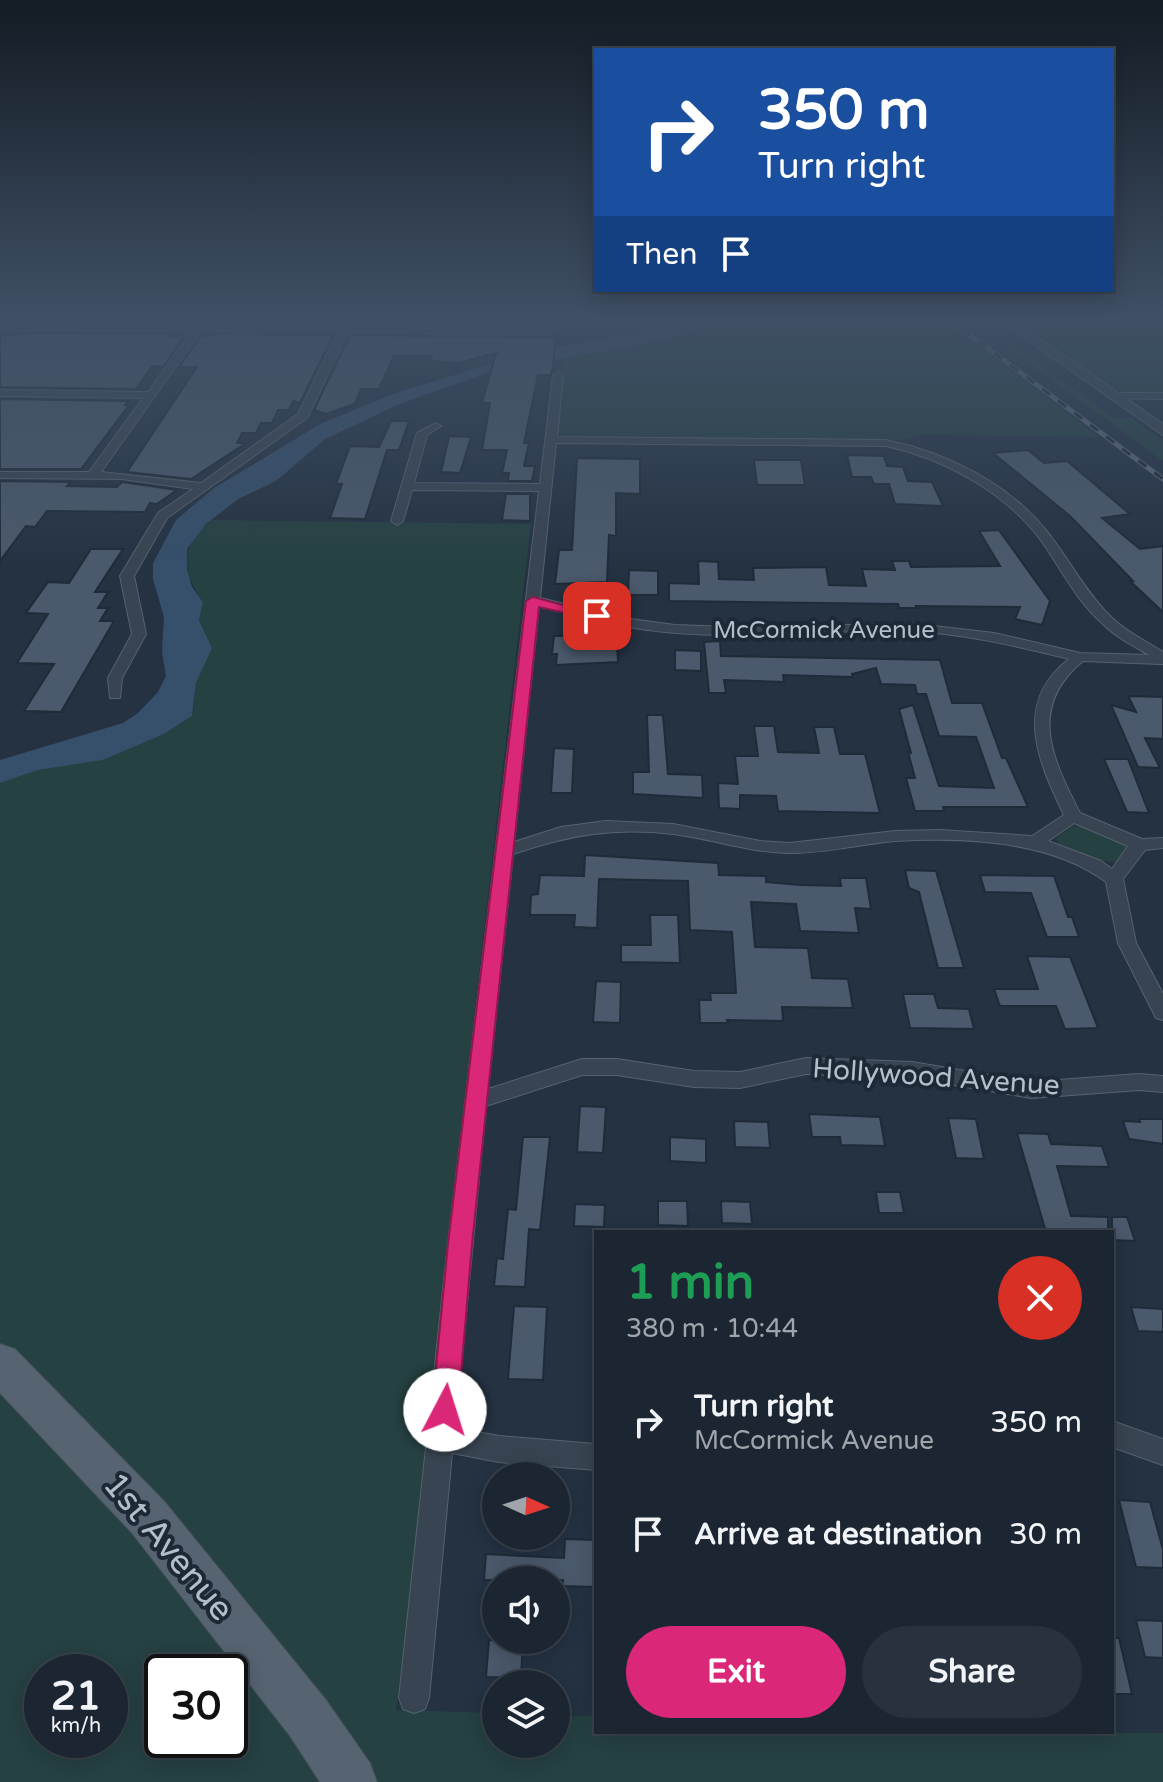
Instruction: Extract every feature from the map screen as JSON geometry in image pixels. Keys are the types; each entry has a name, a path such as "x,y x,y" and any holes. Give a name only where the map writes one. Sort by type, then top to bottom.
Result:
{"main road":[{"name":"1st Avenue","path":"0,1363 148,1517 308,1718 351,1782"}],"street":[{"path":"93,475 147,400"},
{"path":"115,695 115,678 139,634 127,576 162,516 200,486 303,416 311,400"},
{"path":"414,1698 476,1101 555,400"},
{"path":"1119,400 1163,431"},
{"path":"397,521 422,433 436,426"},
{"path":"549,440 886,443 913,448 934,457 1018,509 1039,529 1104,618 1163,659"},
{"path":"0,475 122,476 200,486"},
{"path":"407,486 544,488"},
{"name":"McCormick Avenue","path":"533,601 623,622 675,629 793,631 908,627 994,637 1080,657 1163,659"},
{"path":"1080,657 1058,676 1044,704 1041,727 1054,776 1073,816 1140,845 1163,843"},
{"path":"1035,842 1073,816"},
{"path":"506,850 561,832 606,826 673,829 760,846 790,848 921,835 1035,842 1095,865 1114,879 1127,943 1163,1013"},
{"path":"1114,879 1140,845"},
{"name":"Hollywood Avenue","path":"476,1101 582,1067 617,1067 694,1079 740,1080 806,1066 912,1070 1031,1090 1159,1079"},
{"path":"1114,1435 1163,1452"},
{"path":"443,1438 499,1449 594,1457"}],"green space":[{"path":"560,400 1050,400 1099,437 923,435 903,440 567,437 556,433"},
{"path":"1080,400 1089,400 1114,418 1131,417 1163,441 1163,461"},
{"path":"212,520 531,524 396,1710 482,1713 482,1758 570,1758 570,1715 594,1716 594,1734 1163,1733 1163,1782 0,1782 0,783 38,770 103,760 164,734 192,716 196,687 208,646 199,620 203,602 188,569 189,549 201,529"},
{"path":"1072,826 1107,836 1126,847 1126,852 1117,862 1100,861 1059,844 1056,838"}],"water":[{"path":"378,400 410,400 325,439 276,481 238,499 206,524 187,549 187,569 192,587 203,602 199,620 212,648 196,683 192,716 164,734 103,760 38,770 0,783 0,760 123,723 138,713 158,692 166,676 162,652 164,617 153,579 153,563 176,520 214,488 322,423"}],"building":[{"path":"0,400 128,401 125,405 129,405 81,469 0,469"},
{"path":"175,400 301,400 300,403 293,401 289,410 278,410 272,423 261,423 256,433 242,433 237,443 246,443 191,479 127,472"},
{"path":"319,400 357,400 355,404 326,414 314,410"},
{"path":"483,400 533,400 524,443 529,443 524,466 535,466 532,481 508,481 509,473 502,473 507,450 482,450 490,403 482,403"},
{"path":"391,421 409,421 399,450 387,450 365,519 330,518 342,484 336,484 350,446 379,447"},
{"path":"449,436 471,437 460,473 441,472"},
{"path":"1028,450 1044,463 1067,461 1130,514 1102,518 1140,549 1163,546 1163,612 1070,516 993,453"},
{"path":"847,455 884,456 887,466 903,467 908,481 932,482 943,506 895,504 889,484 874,484 871,477 852,477"},
{"path":"577,458 640,459 640,494 616,493 616,536 609,535 607,582 555,584 559,550 572,550"},
{"path":"754,460 801,460 805,485 757,485"},
{"path":"0,481 71,482 67,486 117,487 122,482 177,490 157,504 150,503 145,512 47,511 35,527 26,526 0,561"},
{"path":"506,494 530,494 530,521 502,520"},
{"path":"999,530 1050,601 1042,625 1015,619 1020,607 899,608 898,604 669,601 669,583 699,584 698,561 718,562 719,579 754,580 753,568 826,567 829,585 866,586 862,569 895,570 892,561 909,561 911,567 1000,566 979,531"},
{"path":"91,549 123,549 95,592 108,592 98,608 108,608 100,621 114,621 61,712 24,711 54,664 17,663 48,614 26,613 48,582 69,583"},
{"path":"629,570 658,571 658,595 628,595"},
{"path":"554,636 579,636 578,643 617,643 618,662 556,665 557,654 552,654"},
{"path":"720,641 721,656 940,660 952,703 982,703 1002,758 1006,758 1028,807 943,807 944,811 915,811 906,778 915,778 899,709 913,705 939,786 994,788 976,737 939,736 926,694 917,694 915,685 881,684 876,668 852,674 853,677 783,675 784,682 724,680 726,693 709,693 704,642"},
{"path":"675,650 701,651 701,671 675,670"},
{"path":"1128,696 1163,697 1163,739 1145,738 1160,768 1138,767 1111,705 1136,712"},
{"path":"647,715 663,715 668,774 702,775 703,798 633,794 633,772 649,772"},
{"path":"754,726 774,726 778,752 819,753 814,727 834,727 840,754 865,754 880,813 778,811 776,796 740,795 740,809 719,808 718,783 738,784 735,756 758,756"},
{"path":"554,748 574,749 572,793 551,793"},
{"path":"1104,759 1128,759 1149,813 1127,812"},
{"path":"585,855 718,863 719,875 766,876 766,882 801,885 841,886 840,878 866,878 871,909 855,908 859,933 800,931 796,904 751,902 755,947 808,948 812,978 848,979 853,1008 782,1007 783,1021 700,1023 699,1000 711,1000 710,993 736,993 732,932 690,930 688,881 599,879 597,928 574,927 575,915 530,915 531,895 538,894 540,875 584,876"},
{"path":"905,870 936,871 964,968 938,968 919,892 909,888"},
{"path":"980,875 1054,876 1068,917 1072,917 1079,937 1047,937 1031,893 985,892"},
{"path":"650,915 678,915 680,963 621,962 621,945 651,945"},
{"path":"1027,956 1070,957 1098,1028 1065,1029 1056,1006 1000,1006 994,989 1038,989"},
{"path":"596,981 621,982 620,1023 593,1022"},
{"path":"903,994 934,994 938,1008 969,1009 974,1029 910,1028"},
{"path":"580,1106 606,1107 603,1153 577,1152"},
{"path":"809,1114 880,1117 885,1146 841,1145 840,1137 812,1137"},
{"path":"948,1118 976,1119 984,1159 956,1158"},
{"path":"1139,1119 1163,1119 1163,1144 1129,1139 1123,1121 1140,1122"},
{"path":"734,1121 768,1122 770,1148 735,1147"},
{"path":"1017,1133 1048,1134 1051,1144 1102,1146 1109,1167 1057,1166 1071,1216 1108,1217 1108,1230 1045,1230"},
{"path":"523,1137 550,1137 540,1230 529,1229 525,1287 494,1286 497,1258 503,1259 508,1209 516,1210"},
{"path":"670,1137 706,1139 706,1163 670,1161"},
{"path":"876,1192 900,1192 904,1213 879,1213"},
{"path":"658,1201 687,1201 688,1226 658,1225"},
{"path":"721,1201 750,1202 752,1224 722,1223"},
{"path":"575,1204 605,1205 604,1227 574,1226"},
{"path":"1112,1217 1127,1217 1135,1241 1114,1240"},
{"path":"514,1306 547,1307 543,1380 508,1379"},
{"path":"1131,1307 1163,1309 1163,1332 1138,1331"},
{"path":"1119,1500 1150,1502 1163,1550 1163,1568 1136,1567"},
{"path":"570,1539 594,1540 594,1587 570,1586 570,1566 485,1566 486,1554 564,1558 564,1550 570,1550"},
{"path":"1136,1620 1163,1621 1163,1658 1145,1657"},
{"path":"1114,1638 1119,1638 1132,1694 1114,1694"},
{"path":"488,1654 522,1654 521,1670 487,1670"}],"railway":[{"path":"1057,400 1163,479"}],"route":[{"path":"445,1410 460,1244 533,601 597,616"}]}
